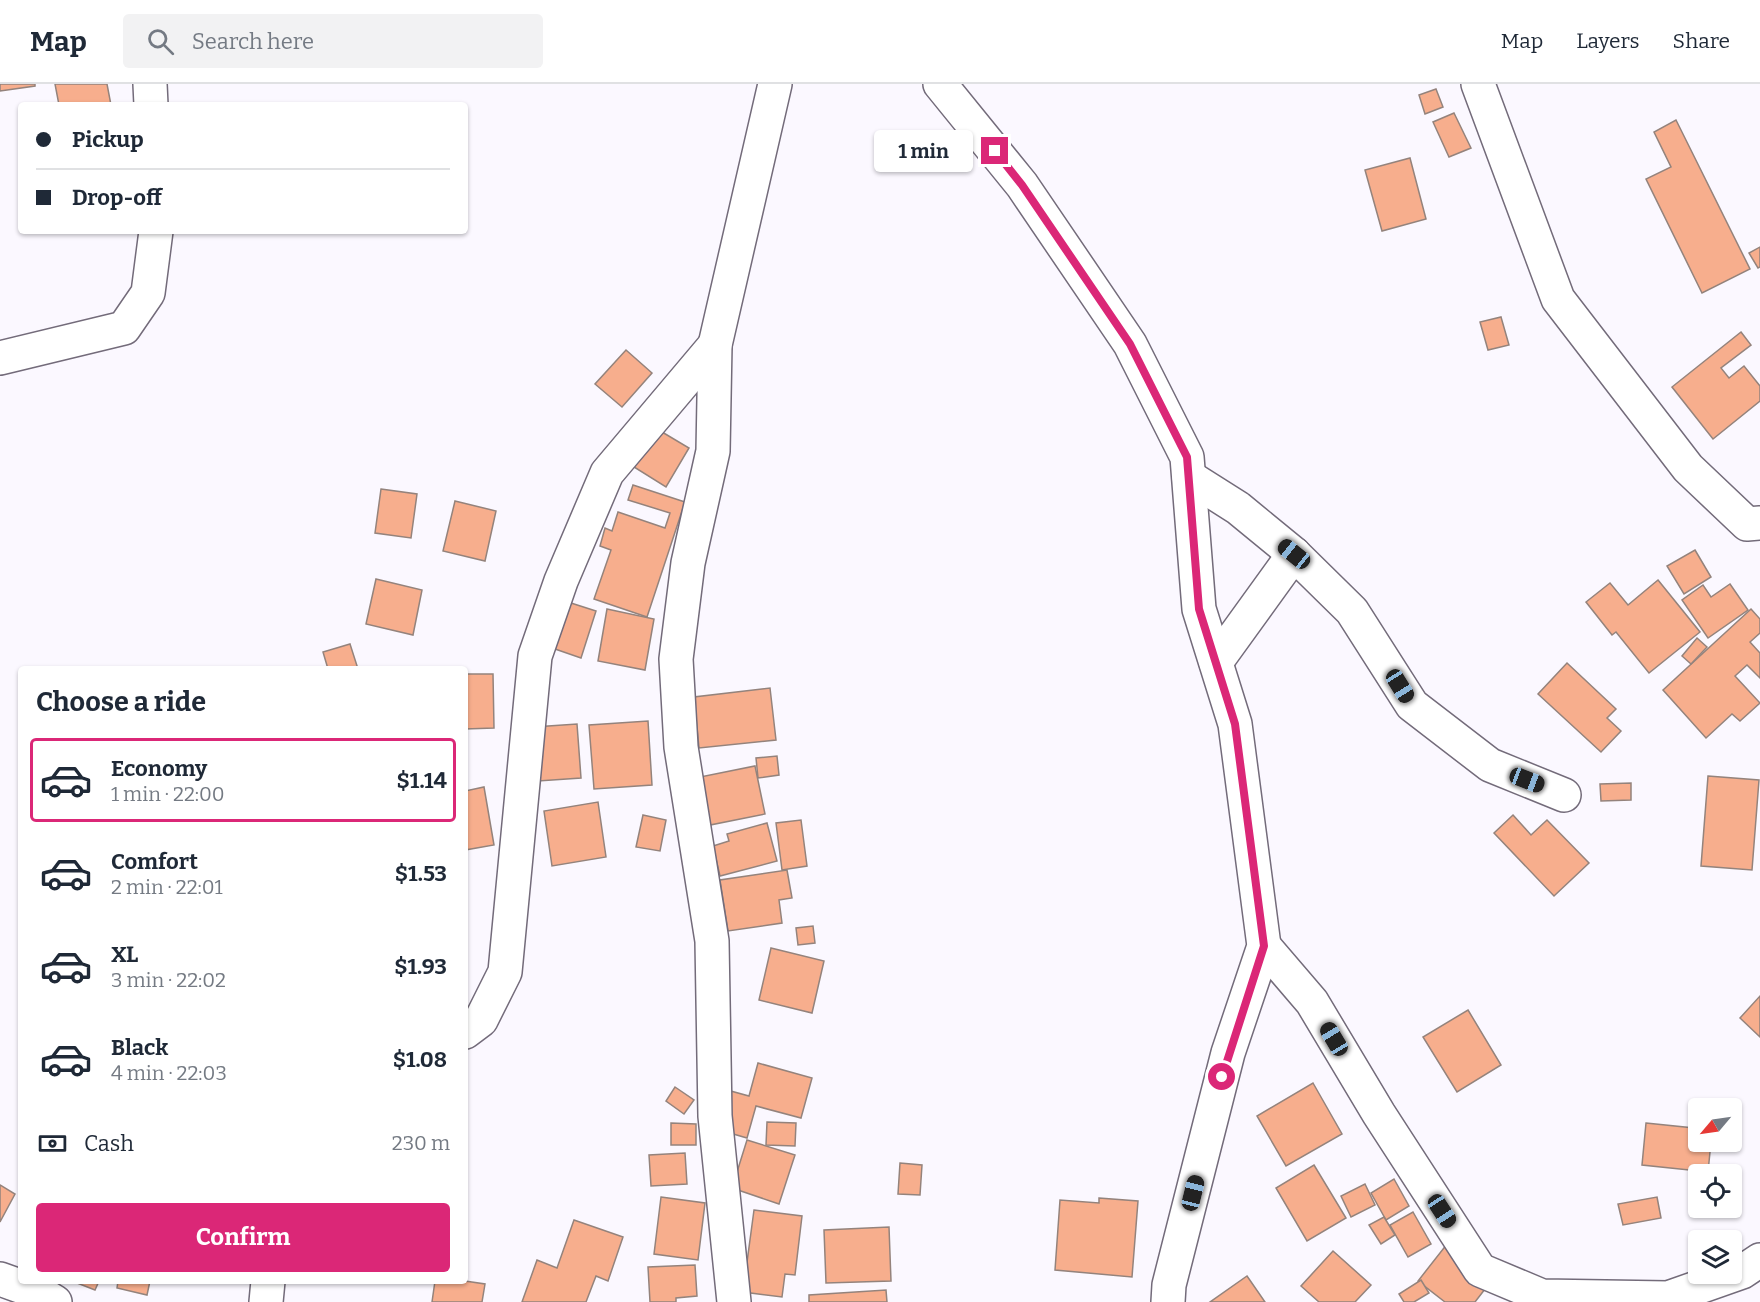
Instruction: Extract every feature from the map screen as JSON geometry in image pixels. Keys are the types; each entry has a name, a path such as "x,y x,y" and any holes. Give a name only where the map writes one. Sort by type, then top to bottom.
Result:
{"street":[{"path":"150,84 150,102"},
{"path":"734,1302 714,1116 712,941 681,747 676,659 688,563 713,451 716,345 774,84"},
{"path":"940,84 1022,185 1130,344 1187,457 1199,609 1235,724 1264,946 1228,1053 1169,1286 1168,1302"},
{"path":"1478,84 1558,299 1688,468 1747,524 1760,523"},
{"path":"0,358 124,328 148,293 156,234"},
{"path":"468,1030 481,1020 505,972 535,656 561,581 607,473 716,345"},
{"path":"1189,477 1238,508 1294,554 1352,611 1412,705 1490,765 1564,795"},
{"path":"1216,662 1294,554"},
{"path":"1264,946 1312,1002 1379,1114 1480,1270 1542,1296 1668,1298 1754,1261"},
{"path":"0,1279 42,1294 55,1302"},
{"path":"266,1302 268,1284"}],"building":[{"path":"0,84 35,84 35,86 0,91"},
{"path":"55,84 107,84 110,102 58,102"},
{"path":"1436,89 1443,107 1425,114 1419,95"},
{"path":"1454,113 1471,148 1449,157 1433,122"},
{"path":"1676,120 1750,269 1702,293 1646,179 1671,167 1654,132"},
{"path":"1410,158 1426,219 1382,231 1365,170"},
{"path":"1760,247 1760,267 1758,268 1749,253"},
{"path":"1501,317 1509,345 1488,350 1480,322"},
{"path":"1741,332 1751,345 1721,368 1729,378 1744,366 1760,386 1760,401 1713,439 1672,387"},
{"path":"626,350 652,373 622,407 595,384"},
{"path":"657,429 689,448 666,487 634,467"},
{"path":"633,485 685,502 647,617 594,599 611,550 600,546 605,528 612,531 618,512 665,528 670,513 628,500"},
{"path":"381,489 417,494 411,538 375,533"},
{"path":"455,501 496,511 485,561 443,551"},
{"path":"1695,550 1711,577 1684,594 1667,566"},
{"path":"376,579 422,590 413,635 366,624"},
{"path":"1658,580 1700,632 1649,673 1616,632 1612,635 1586,602 1610,583 1628,605"},
{"path":"1730,584 1748,610 1708,638 1682,600 1703,585 1711,597"},
{"path":"571,603 596,611 581,658 555,649"},
{"path":"607,609 654,619 645,670 598,661"},
{"path":"1751,609 1760,619 1760,633 1750,642 1760,653 1760,678 1747,665 1735,676 1760,703 1740,721 1732,714 1706,738 1663,690"},
{"path":"1697,638 1707,647 1691,664 1682,656"},
{"path":"350,644 357,666 327,666 323,652"},
{"path":"1567,663 1616,709 1607,718 1621,731 1601,752 1538,694"},
{"path":"468,674 493,674 494,728 468,729"},
{"path":"770,688 776,740 699,748 694,697"},
{"path":"648,721 652,785 594,789 589,725"},
{"path":"577,724 581,778 538,781 534,727"},
{"path":"777,756 779,775 758,778 756,758"},
{"path":"755,766 765,814 705,826 695,778"},
{"path":"1708,776 1759,780 1752,870 1701,866"},
{"path":"1631,783 1631,800 1601,801 1600,784"},
{"path":"484,787 494,845 468,849 468,790"},
{"path":"598,802 606,857 552,866 544,811"},
{"path":"643,815 666,820 660,851 636,847"},
{"path":"1513,815 1531,835 1547,820 1589,863 1554,896 1494,833"},
{"path":"801,820 807,866 782,870 776,823"},
{"path":"767,823 777,861 720,876 713,846 729,841 727,834"},
{"path":"787,870 792,898 779,900 782,923 728,931 720,880"},
{"path":"813,926 815,943 798,945 796,928"},
{"path":"771,948 824,961 812,1013 759,1000"},
{"path":"1760,996 1760,1037 1740,1018"},
{"path":"1468,1010 1501,1065 1457,1092 1423,1037"},
{"path":"758,1063 812,1078 801,1118 756,1106 747,1138 716,1129 727,1090 749,1096"},
{"path":"1313,1083 1342,1134 1286,1166 1257,1116"},
{"path":"675,1087 694,1100 684,1114 666,1101"},
{"path":"767,1122 796,1123 795,1146 766,1145"},
{"path":"671,1123 696,1124 696,1145 671,1145"},
{"path":"1646,1123 1688,1127 1688,1152 1710,1152 1709,1164 1688,1164 1688,1170 1642,1165"},
{"path":"747,1140 795,1155 779,1204 732,1188"},
{"path":"685,1153 687,1184 651,1186 649,1155"},
{"path":"900,1163 922,1165 920,1195 898,1194"},
{"path":"1314,1165 1346,1218 1307,1241 1276,1188"},
{"path":"1394,1179 1409,1206 1386,1220 1371,1193"},
{"path":"1365,1184 1375,1205 1351,1217 1341,1196"},
{"path":"0,1185 15,1194 0,1222"},
{"path":"661,1197 705,1203 698,1260 654,1254"},
{"path":"1657,1197 1661,1218 1623,1225 1618,1204"},
{"path":"1099,1198 1138,1201 1132,1277 1055,1270 1060,1200 1099,1203"},
{"path":"754,1210 802,1216 795,1275 785,1274 782,1297 743,1292"},
{"path":"1413,1212 1431,1244 1408,1257 1390,1225"},
{"path":"1384,1217 1395,1235 1381,1244 1369,1225"},
{"path":"574,1220 623,1237 608,1281 596,1276 586,1302 522,1302 537,1260 557,1268"},
{"path":"889,1227 891,1281 826,1283 824,1230"},
{"path":"1447,1244 1492,1280 1475,1302 1445,1302 1418,1281"},
{"path":"1333,1251 1371,1285 1355,1302 1319,1302 1301,1286"},
{"path":"695,1265 697,1296 676,1298 676,1302 650,1302 648,1267"},
{"path":"1247,1276 1265,1302 1210,1302"},
{"path":"1421,1280 1429,1293 1414,1302 1404,1302 1399,1294"},
{"path":"468,1281 485,1284 482,1302 432,1302 435,1284 468,1284"},
{"path":"80,1284 98,1284 95,1290"},
{"path":"118,1284 149,1284 147,1295 117,1288"},
{"path":"886,1290 887,1302 809,1302 809,1295"}],"route":[{"path":"995,151 1022,185 1130,344 1187,457 1199,609 1235,724 1264,946 1222,1077"}]}
